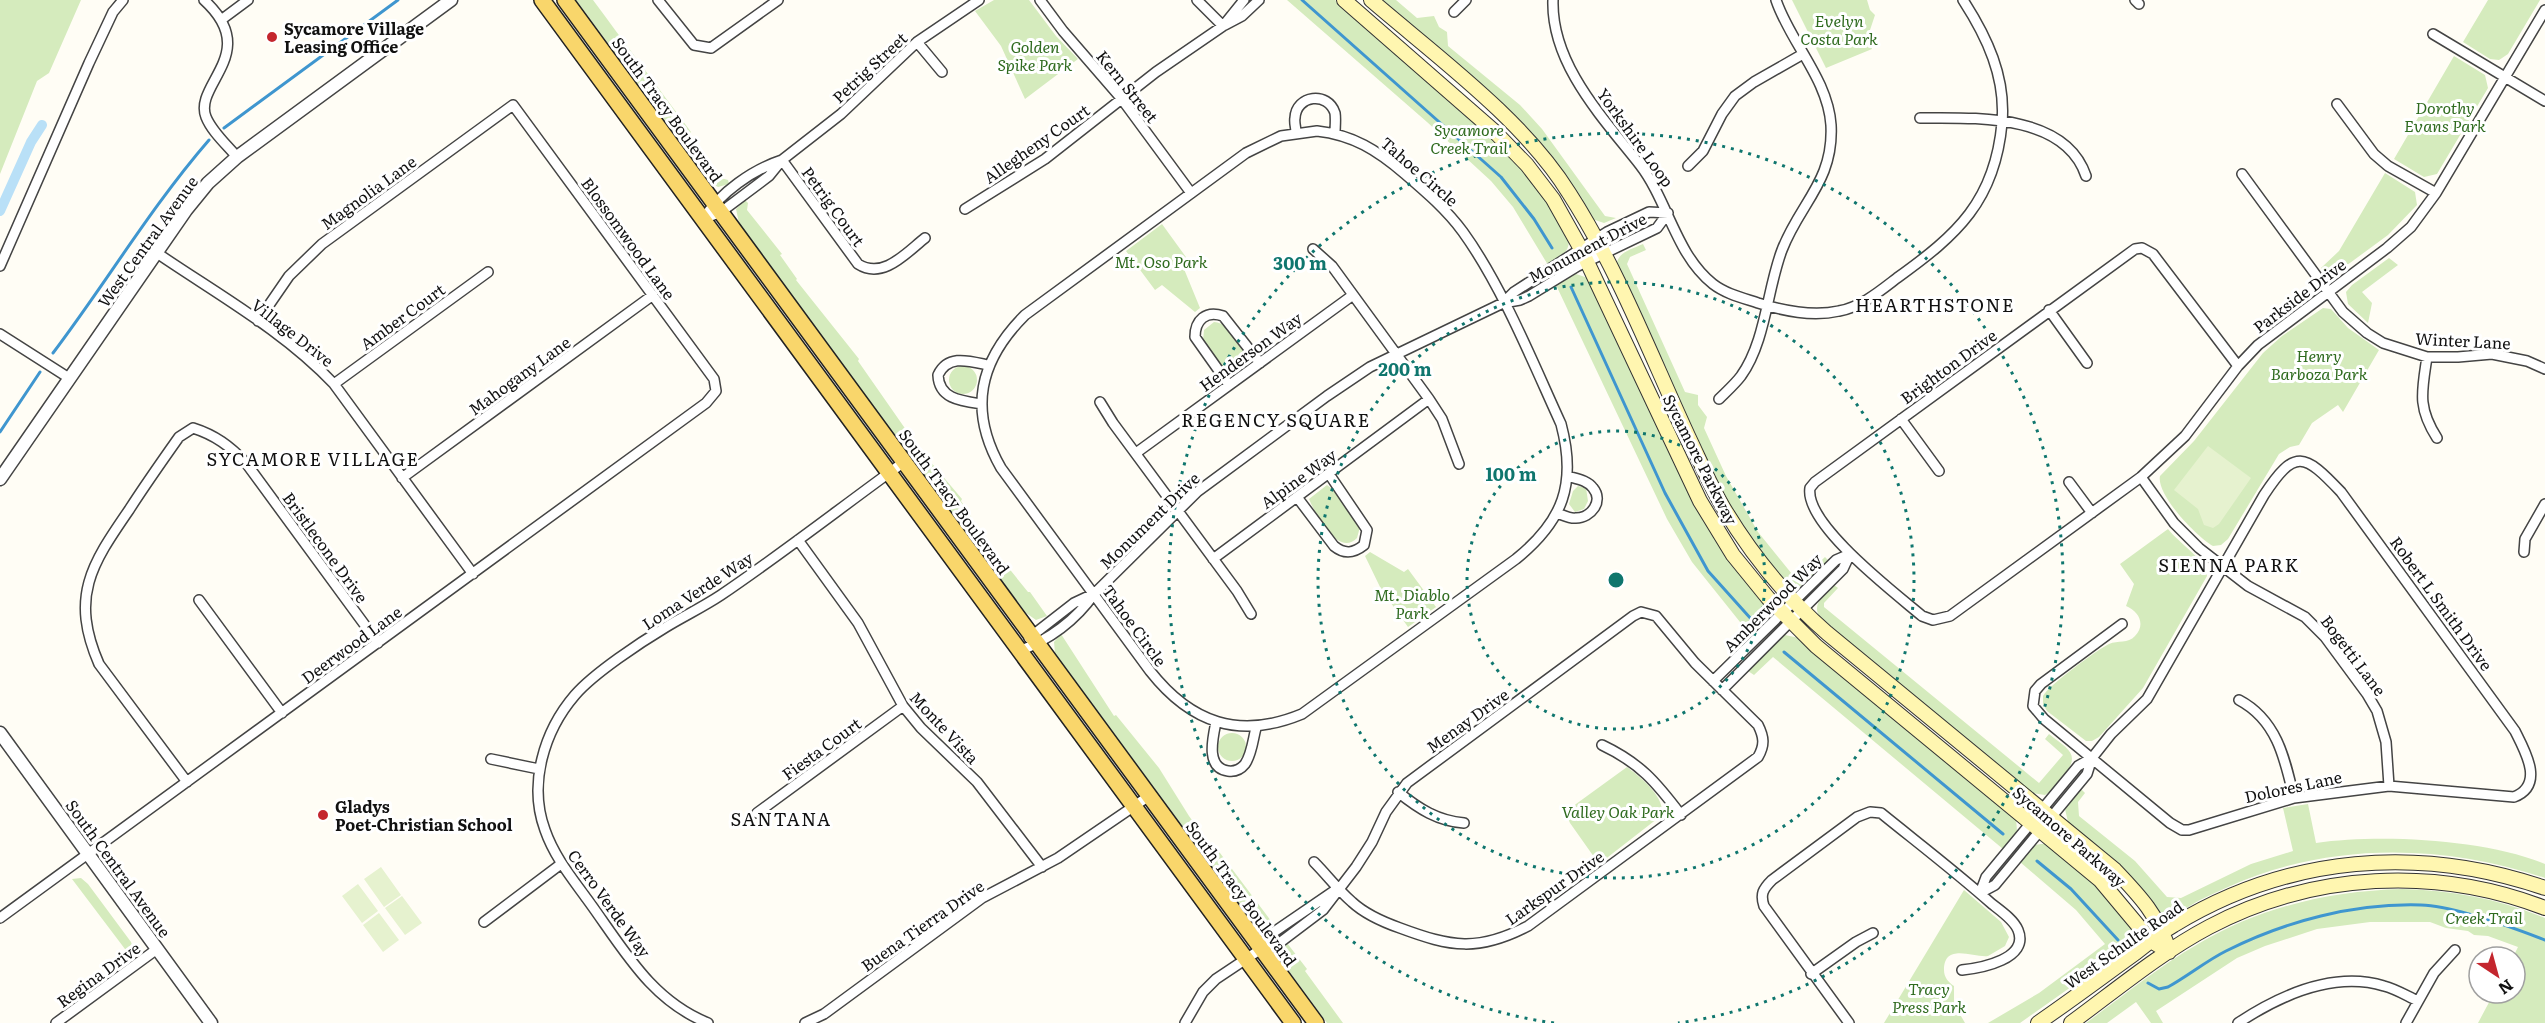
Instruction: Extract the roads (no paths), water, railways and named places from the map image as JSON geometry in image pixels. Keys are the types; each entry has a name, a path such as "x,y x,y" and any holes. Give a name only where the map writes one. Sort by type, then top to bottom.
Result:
{"main road":[{"path":"542,0 1293,1023"},
{"name":"South Tracy Boulevard","path":"565,0 1316,1023"},
{"name":"Sycamore Parkway","path":"1344,0 1510,146 1553,199 1584,255 1700,501 1734,555 1786,618 1816,646 2100,880 2151,941 2169,952"},
{"name":"Sycamore Parkway","path":"1371,0 1525,137 1567,189 1603,253 1722,506 1754,553 1798,605 1827,633 2115,870 2143,901 2164,931 2169,952"},
{"name":"West Schulte Road","path":"2038,1023 2164,931 2200,910 2250,888 2286,876 2334,866 2406,861 2487,871 2545,888"},
{"name":"West Schulte Road","path":"2071,1023 2169,952 2208,927 2251,907 2280,897 2342,883 2403,880 2440,882 2505,894 2545,908"}],"street":[{"path":"0,266 89,63 113,12 123,0"},
{"path":"204,0 221,20 227,39 224,66 206,98 206,116 237,157"},
{"path":"221,20 248,0"},
{"name":"West Central Avenue","path":"0,479 200,192 237,157 451,0"},
{"path":"658,0 694,45 711,48 778,0"},
{"name":"Petrig Street","path":"703,219 717,207 769,176 782,160 841,114 917,42 979,0"},
{"name":"Kern Street","path":"1040,0 1063,31 1121,99 1191,194"},
{"path":"1197,0 1223,26"},
{"path":"1223,26 1244,0"},
{"path":"1223,26 1242,16 1259,0"},
{"path":"1454,12 1466,0"},
{"name":"Yorkshire Loop","path":"1553,0 1556,31 1578,83 1654,182 1697,270 1714,285 1735,296 1768,306 1819,314 1840,311 1874,295 1935,251 1959,228 1982,193 1997,150 2002,122 2000,80 1991,49 1963,0"},
{"path":"1719,399 1742,375 1751,357 1768,306 1781,252 1793,222 1814,195 1823,178 1831,149 1831,123 1824,96 1782,19 1776,0"},
{"name":"Parkside Drive","path":"1850,554 1922,616 1932,620 1942,620 1958,611 2141,477 2185,436 2238,366 2258,345 2277,328 2399,238 2423,213 2545,10"},
{"name":"Allegheny Court","path":"965,209 1045,159 1121,99 1223,26"},
{"path":"2433,34 2545,101"},
{"path":"917,42 942,72"},
{"path":"1688,166 1702,151 1722,114 1735,96 1754,82 1803,54"},
{"path":"1296,132 1294,116 1302,104 1310,99 1318,98 1331,105 1335,115 1335,133"},
{"path":"2337,104 2374,154 2388,166 2436,193"},
{"name":"Blossomwood Lane","path":"513,105 714,379 716,391"},
{"name":"Magnolia Lane","path":"258,321 289,276 322,244 513,105"},
{"path":"1920,118 2002,122 2044,131 2060,140 2076,155 2086,176"},
{"name":"Tahoe Circle","path":"1296,132 1335,133 1353,138 1385,157 1445,211 1477,252 1561,424 1566,444 1568,476 1557,513 1537,542 1516,559 1324,700 1289,720 1256,728 1216,722 1182,705 1165,690 1001,468 987,438 982,404 988,365 1010,330 1025,315 1265,141 1296,132"},
{"name":"Petrig Court","path":"782,160 858,264 866,269 875,271 886,267 925,238"},
{"name":"Winter Lane","path":"2242,174 2343,312 2367,333 2383,343 2427,357 2492,354 2527,361 2545,369"},
{"name":"Monument Drive","path":"1584,255 1596,239 1649,212 1668,213"},
{"name":"Monument Drive","path":"1020,651 1081,612 1094,594 1177,510 1230,466 1327,396 1370,367 1503,303 1514,292 1584,255 1603,253 1657,228 1668,213"},
{"name":"Brighton Drive","path":"1850,554 1815,511 1808,495 1809,488 2128,252 2142,248 2153,254 2238,366"},
{"path":"1313,249 1332,266 1429,399 1442,419 1459,464"},
{"name":"Village Drive","path":"157,253 304,355 334,384 473,574"},
{"name":"Amber Court","path":"334,384 488,272"},
{"name":"Henderson Way","path":"1136,453 1353,295"},
{"name":"Mahogany Lane","path":"402,478 653,296"},
{"path":"2049,310 2088,363"},
{"path":"1229,385 1195,337 1198,321 1206,315 1215,313 1223,316 1260,363"},
{"path":"0,334 69,378"},
{"path":"2427,357 2422,406 2428,424 2437,438"},
{"path":"982,404 965,402 948,396 938,384 938,375 942,366 956,360 988,365"},
{"name":"Deerwood Lane","path":"0,918 706,403 716,391"},
{"name":"Alpine Way","path":"1213,559 1429,399"},
{"path":"1100,402 1251,614"},
{"path":"1901,419 1939,471"},
{"name":"Bristlecone Drive","path":"187,782 99,664 90,644 87,625 87,588 92,569 102,548 179,437 193,428 213,434 234,450 246,463 378,643"},
{"name":"Robert L Smith Drive","path":"2223,567 2279,472 2293,462 2301,460 2315,466 2341,492 2515,731 2531,770 2530,783 2526,790"},
{"name":"Loma Verde Way","path":"539,769 548,738 556,723 576,694 594,678 664,628 719,596 904,462"},
{"path":"1298,497 1335,546 1341,551 1356,552 1364,545 1367,530 1329,474"},
{"path":"1557,513 1574,519 1592,511 1597,504 1597,495 1593,487 1585,481 1568,476"},
{"name":"Bogetti Lane","path":"2141,477 2187,538 2260,594 2305,617 2325,637 2367,694 2376,711 2386,742 2389,786"},
{"path":"2069,483 2092,513"},
{"path":"2524,552 2525,540 2545,504"},
{"name":"Monte Vista","path":"798,540 858,623 903,706 921,728 977,782 1042,867"},
{"name":"Amberwood Way","path":"1722,690 1798,605 1843,569 1850,554"},
{"path":"1980,893 1986,877 2087,774 2092,758 2111,734 2147,699 2223,567"},
{"path":"199,600 282,712"},
{"name":"Menay Drive","path":"1185,1023 1203,992 1216,979 1261,949 1278,944 1323,910 1372,842 1398,792 1431,764 1633,616 1641,612 1649,612 1663,622 1713,681"},
{"name":"Amberwood Way","path":"1713,681 1786,618"},
{"path":"2092,758 2037,713 2033,706 2033,698 2041,684 2122,624"},
{"path":"1713,681 1722,690"},
{"name":"Larkspur Drive","path":"1314,862 1353,903 1370,915 1415,934 1435,941 1461,945 1507,937 1528,926 1758,757 1763,748 1763,735 1758,725 1722,690"},
{"path":"2239,699 2252,706 2274,732 2282,750 2294,798"},
{"name":"Fiesta Court","path":"757,813 903,706"},
{"path":"1216,722 1212,752 1215,762 1221,769 1230,771 1238,770 1245,764 1252,748 1256,728"},
{"name":"South Central Avenue","path":"0,733 211,1023"},
{"path":"1602,745 1640,766 1655,780 1681,815"},
{"name":"Dolores Lane","path":"2092,758 2170,823 2182,830 2196,828 2245,811 2294,798 2389,786 2508,797 2514,797 2526,790"},
{"path":"491,759 539,769"},
{"name":"Cerro Verde Way","path":"539,769 540,811 544,828 561,864 650,984 675,1007 708,1023"},
{"path":"1398,792 1419,809 1448,822 1464,823"},
{"name":"Buena Tierra Drive","path":"805,1023 824,1014 982,898 1059,858 1149,796"},
{"path":"1849,1023 1811,974 1764,906 1761,898 1763,888 1772,880 1857,817 1870,812 1881,813 1980,893 2018,930 2020,941 2015,950 2005,959 1985,967 1962,970"},
{"path":"484,922 561,864"},
{"path":"1811,974 1856,942 1873,933"},
{"name":"Regina Drive","path":"56,1023 158,949"},
{"path":"2406,1023 2434,973 2455,950"},
{"path":"2238,1023 2284,998 2342,982 2362,981 2385,986 2418,1001"}],"waterway":[{"path":"224,128 398,0"},
{"path":"1302,0 1501,177 1534,219 1552,248"},
{"path":"0,211 31,142 42,125"},
{"path":"53,353 148,218 209,140"},
{"path":"1571,287 1665,493 1708,571 1752,620"},
{"path":"0,432 40,372"},
{"path":"1784,652 2003,834"},
{"path":"2037,861 2071,889 2118,940"},
{"path":"2148,983 2159,989 2168,987 2219,955 2249,940 2321,916 2371,907 2435,906 2484,918 2545,940"}],"place":[{"name":"Sycamore Village Leasing Office","path":"272,37"},
{"name":"Gladys Poet-Christian School","path":"323,815"}],"district":[{"name":"HEARTHSTONE","path":"1935,304"},
{"name":"REGENCY SQUARE","path":"1276,419"},
{"name":"SYCAMORE VILLAGE","path":"313,458"},
{"name":"SIENNA PARK","path":"2229,564"},
{"name":"SANTANA","path":"781,818"}],"park label":[{"name":"Evelyn Costa Park","path":"1839,29"},
{"name":"Golden Spike Park","path":"1035,55"},
{"name":"Dorothy Evans Park","path":"2445,116"},
{"name":"Sycamore Creek Trail","path":"1469,138"},
{"name":"Mt. Oso Park","path":"1161,261"},
{"name":"Henry Barboza Park","path":"2319,364"},
{"name":"Mt. Diablo Park","path":"1412,603"},
{"name":"Valley Oak Park","path":"1618,811"},
{"name":"Creek Trail","path":"2484,917"},
{"name":"Tracy Press Park","path":"1929,997"}]}
